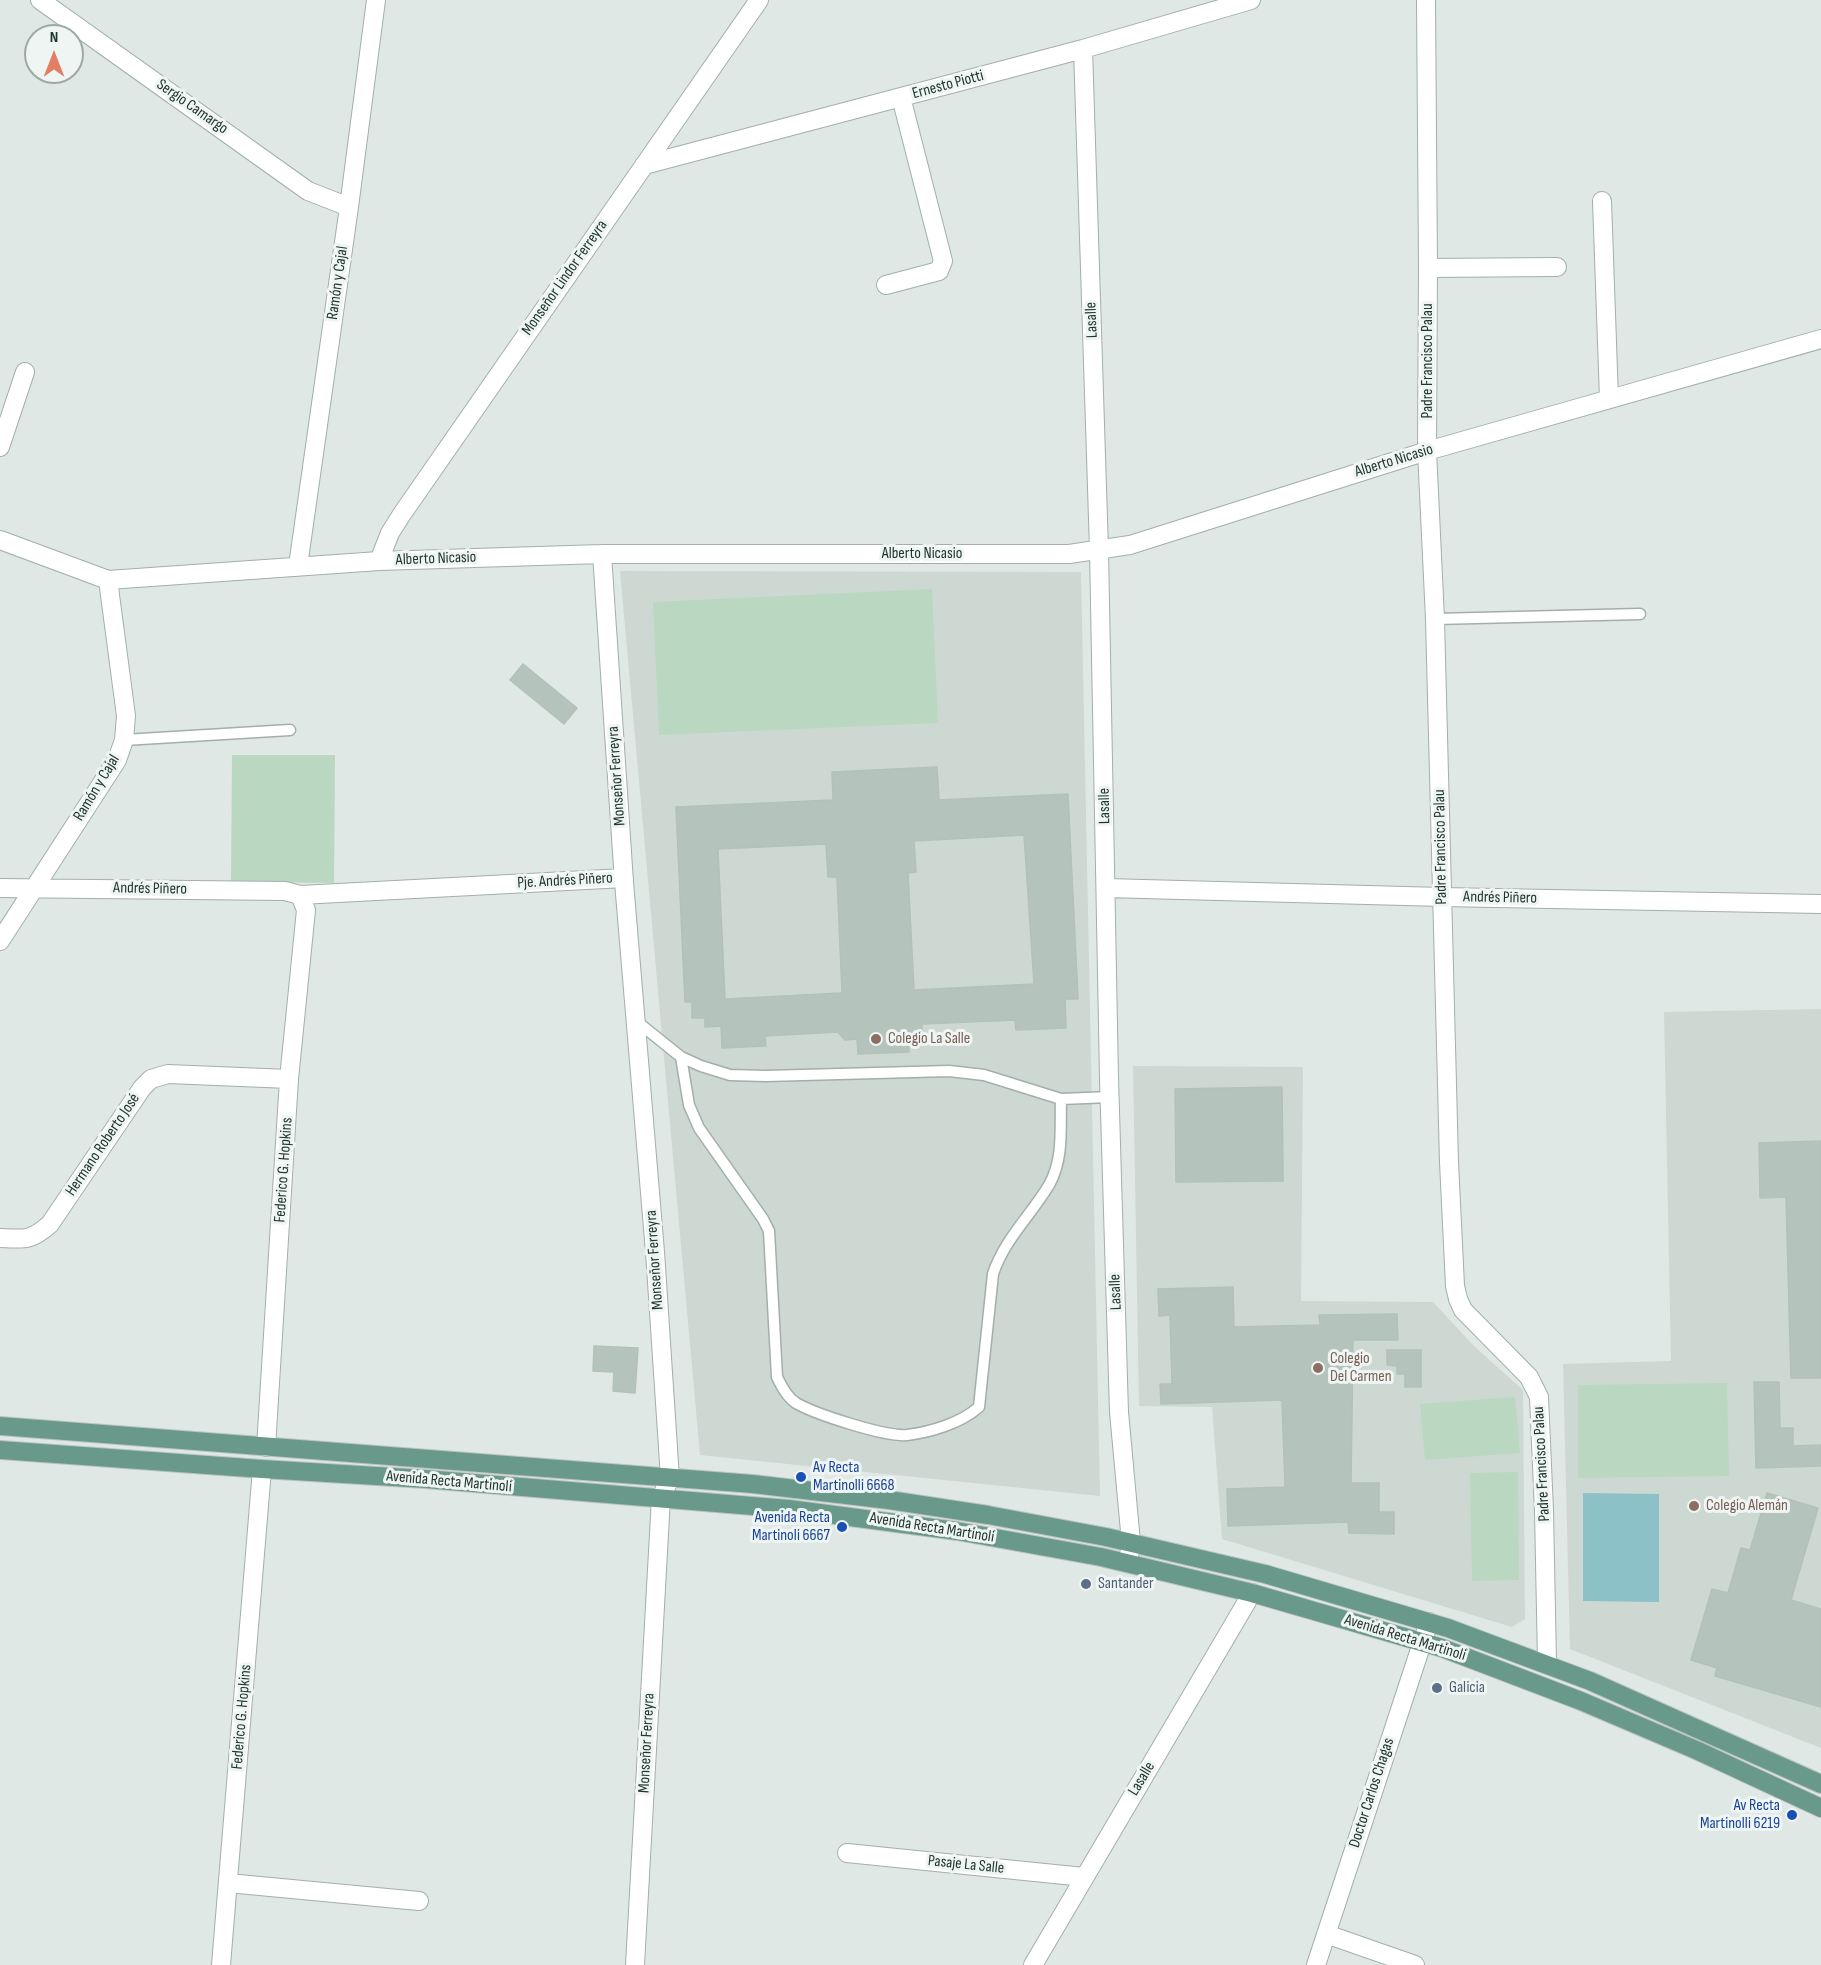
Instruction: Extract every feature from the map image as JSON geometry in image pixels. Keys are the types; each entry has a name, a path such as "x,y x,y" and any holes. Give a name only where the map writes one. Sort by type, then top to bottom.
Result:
{"main road":[{"name":"Avenida Recta Martinoli","path":"0,1426 753,1484 988,1515 1131,1542 1265,1574 1429,1622 1547,1664 1640,1702 1821,1784"},
{"name":"Avenida Recta Martinoli","path":"0,1450 425,1479 789,1509 957,1531 1128,1563 1252,1593 1422,1642 1581,1701 1696,1750 1821,1808"}],"street":[{"name":"Sergio Camargo","path":"40,0 308,191 349,207"},
{"name":"Ramón y Cajal","path":"298,566 376,0"},
{"name":"Monseñor Lindor Ferreyra","path":"379,561 390,533 402,514 759,0"},
{"name":"Ernesto Piotti","path":"644,165 1083,49 1251,0"},
{"name":"Padre Francisco Palau","path":"1425,0 1428,268 1427,451 1435,619 1449,1162 1455,1286 1464,1310 1529,1377 1539,1397 1545,1535 1547,1664"},
{"name":"Lasalle","path":"1083,49 1099,550 1119,1412 1131,1542 1128,1563"},
{"path":"886,285 939,271 943,261 901,97"},
{"path":"1602,201 1609,399"},
{"path":"1428,268 1557,267"},
{"name":"Alberto Nicasio","path":"0,540 108,580 379,561 602,554 1069,554 1130,545 1427,451 1821,339"},
{"path":"0,447 25,372"},
{"name":"Monseñor Ferreyra","path":"602,554 624,878 655,1252 670,1478 661,1498 635,1965"},
{"name":"Ramón y Cajal","path":"0,941 117,760 124,740 126,717 108,580"},
{"name":"Pje. Andrés Piñero","path":"300,895 624,878"},
{"name":"Andrés Piñero","path":"0,888 285,891 300,895"},
{"name":"Andrés Piñero","path":"1106,888 1821,904"},
{"name":"Federico G. Hopkins","path":"266,1448 289,1079 306,910 300,895"},
{"name":"Hermano Roberto José","path":"0,1238 25,1239 39,1233 50,1224 142,1088 151,1079 168,1074 289,1079"},
{"name":"Federico G. Hopkins","path":"221,1965 262,1469"},
{"name":"Lasalle","path":"1033,1965 1252,1593"},
{"name":"Doctor Carlos Chagas","path":"1316,1965 1429,1622"},
{"name":"Pasaje La Salle","path":"847,1853 1084,1877"},
{"path":"228,1883 419,1901"},
{"path":"1326,1935 1415,1965"}],"lane":[{"path":"1435,619 1640,614"},
{"path":"124,740 290,730"},
{"path":"635,1020 681,1057 730,1075 949,1071 984,1075 1061,1098 1110,1097"},
{"path":"681,1057 689,1105 699,1128 769,1231 777,1377 783,1390 796,1402 838,1420 891,1434 906,1435 953,1423 969,1416 979,1407 993,1274 998,1258 1050,1183 1059,1158 1061,1098"}],"shaded area":[{"name":"Colegio La Salle","path":"620,571 1081,572 1100,1496 700,1455"},
{"name":"Colegio Alemán","path":"1821,1009 1821,1748 1570,1649 1563,1364 1671,1361 1664,1012"},
{"name":"Colegio Del Carmen","path":"1133,1066 1303,1067 1301,1301 1433,1302 1474,1346 1523,1390 1525,1619 1512,1627 1222,1539 1212,1407 1139,1406"}],"green space":[{"path":"932,589 938,723 659,735 653,602"},
{"path":"232,755 335,755 334,883 231,882"},
{"path":"1727,1383 1729,1476 1578,1478 1578,1385"},
{"path":"1515,1397 1520,1453 1425,1460 1420,1404"},
{"path":"1518,1472 1519,1580 1472,1581 1470,1473"}],"water":[{"path":"1583,1493 1659,1494 1659,1602 1583,1601"}],"building":[{"path":"523,664 577,708 564,724 510,680"},
{"name":"Colegio La Salle","path":"937,767 939,800 1068,794 1078,999 1065,999 1066,1028 1016,1030 1015,1020 922,1024 922,1037 908,1037 909,1052 858,1054 857,1039 845,1040 838,1032 765,1036 766,1046 722,1048 721,1026 705,1027 705,1018 692,1018 692,1002 685,1002 676,807 833,800 832,772","holes":["1024,835 1034,984 914,990 908,873 916,872 914,841","826,844 828,877 837,877 842,993 725,999 718,849"]},
{"path":"1282,1087 1283,1181 1176,1182 1175,1089"},
{"path":"1821,1141 1821,1378 1791,1378 1786,1197 1760,1198 1759,1143"},
{"path":"1233,1287 1234,1327 1320,1325 1319,1315 1397,1314 1398,1340 1353,1340 1351,1483 1379,1483 1379,1512 1394,1512 1394,1534 1349,1533 1348,1522 1228,1526 1227,1489 1285,1487 1282,1400 1161,1404 1160,1384 1172,1384 1170,1315 1159,1316 1158,1289"},
{"path":"594,1346 638,1348 635,1393 613,1391 614,1372 593,1371"},
{"path":"1387,1350 1421,1350 1421,1387 1405,1387 1405,1374 1397,1374 1397,1366 1387,1365"},
{"path":"1754,1382 1779,1382 1780,1428 1793,1428 1793,1446 1821,1445 1821,1466 1756,1468"},
{"path":"1767,1493 1818,1508 1791,1600 1821,1609 1821,1707 1715,1676 1717,1668 1691,1660 1712,1589 1728,1593 1741,1548 1750,1550"}],"place":[{"name":"Colegio La Salle","path":"876,1039"},
{"name":"Colegio Del Carmen","path":"1318,1368"},
{"name":"Av Recta Martinolli 6668","path":"801,1477"},
{"name":"Colegio Alemán","path":"1694,1506"},
{"name":"Avenida Recta Martinoli 6667","path":"842,1527"},
{"name":"Santander","path":"1086,1584"},
{"name":"Galicia","path":"1437,1688"},
{"name":"Av Recta Martinolli 6219","path":"1792,1815"}]}
